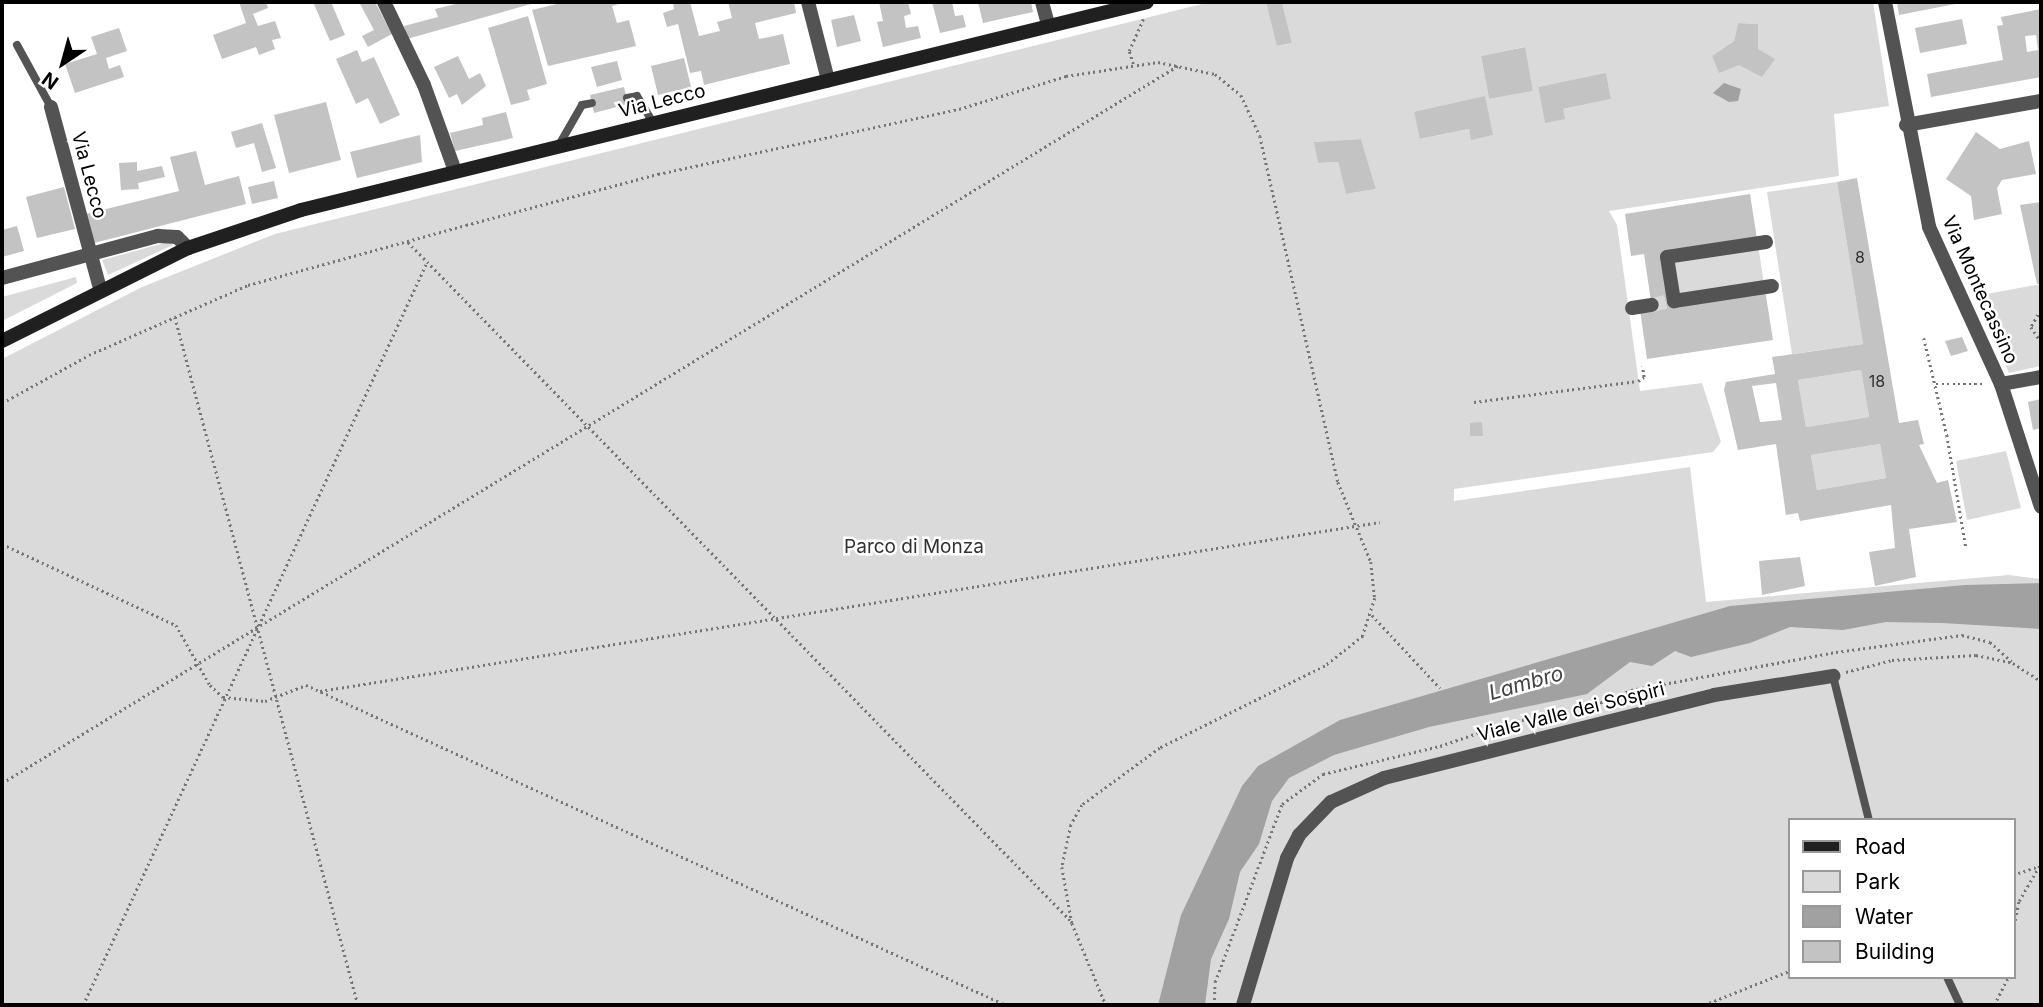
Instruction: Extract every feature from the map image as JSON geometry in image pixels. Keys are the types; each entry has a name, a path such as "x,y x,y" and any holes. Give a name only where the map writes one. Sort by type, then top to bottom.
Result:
{"main road":[{"name":"Via Lecco","path":"2,341 100,288 188,248 301,210 1048,25 1145,9"}],"street":[{"path":"384,2 424,85 455,171"},
{"path":"808,2 828,80"},
{"path":"1042,2 1048,25"},
{"name":"Via Montecassino","path":"1885,2 1906,124 1930,228 2001,384 2041,507"},
{"path":"1906,124 2041,101"},
{"name":"Via Lecco","path":"51,107 100,288"},
{"path":"2,278 158,236 177,237 188,248"},
{"path":"1766,242 1667,257 1672,301 1773,286"},
{"path":"1632,308 1652,304"},
{"path":"2001,384 2041,377"},
{"name":"Viale Valle dei Sospiri","path":"1243,1005 1287,859 1299,835 1331,802 1384,778 1714,695 1833,676"}],"lane":[{"path":"17,45 51,107"},
{"path":"627,98 637,96 653,123"},
{"path":"559,145 582,105 592,103"},
{"path":"1833,676 1868,818"},
{"path":"1948,979 1960,1005"}],"path":[{"path":"1130,19 1145,9"},
{"path":"1133,64 1129,51 1139,37 1145,9"},
{"path":"2,403 89,355 248,285 658,174 959,109 1043,82 1133,64 1181,64 1231,85 1255,121 1338,482 1358,524 1371,562 1372,615 1355,645 1325,666 1170,742 1082,805 1071,825 1062,867 1072,923 1106,1005"},
{"path":"2,783 1181,64"},
{"path":"408,242 1072,923"},
{"path":"83,1005 223,697 427,262"},
{"path":"2041,310 2031,327 2041,342"},
{"path":"175,317 358,1005"},
{"path":"1924,338 1936,384 1966,547"},
{"path":"1474,402 1638,381 1644,377 1642,366"},
{"path":"1936,384 2001,384"},
{"path":"320,691 773,616 1380,522"},
{"path":"2,544 176,625 197,663 223,697 244,702 277,698 306,685 1006,1005"},
{"path":"1372,615 1440,688"},
{"path":"1833,676 1892,660 1976,654 2013,663 2041,681"},
{"path":"2015,874 2040,865"},
{"path":"2015,921 2019,901 2040,865"},
{"path":"1704,1005 1787,972"},
{"path":"1994,1005 2007,979"}],"green space":[{"name":"Parco di Monza","path":"1210,2 1266,2 1278,46 1292,43 1282,2 1873,2 1889,106 1834,114 1839,176 1609,211 1617,225 1640,391 1702,383 1721,442 1713,452 1454,489 1454,501 1690,467 1706,602 2009,575 2041,579 2041,1005 2,1005 2,359 142,287 275,234","holes":["1738,23 1758,24 1758,49 1719,72 1712,56 1734,41","1524,47 1533,91 1489,99 1481,56","1606,74 1611,99 1563,109 1545,122 1538,87","1414,112 1493,135 1472,139 1469,129 1421,139","1361,139 1376,189 1346,194 1338,162 1318,163 1315,142"]},
{"path":"1837,182 1863,344 1792,354 1767,192"},
{"path":"1757,239 1765,290 1671,305 1662,254"},
{"path":"168,242 173,245 108,275 102,260"},
{"path":"76,277 77,283 2,321 2,297"},
{"path":"2041,284 2041,366 2009,373 1976,296"},
{"path":"1861,370 1869,417 1806,427 1798,380"},
{"path":"1880,444 1886,478 1817,490 1811,455"},
{"path":"2006,451 2021,508 1967,520 1956,461"}],"water":[{"path":"1724,83 1741,89 1738,101 1729,102 1713,93"},
{"name":"Lambro","path":"2041,583 2041,629 1886,622 1843,630 1790,627 1750,643 1691,657 1675,651 1652,666 1630,662 1587,694 1429,727 1334,755 1289,778 1272,801 1259,844 1240,872 1229,919 1211,959 1205,1005 1158,1005 1181,915 1242,786 1258,766 1340,720 1730,606 1965,585"}],"building":[{"path":"239,2 266,2 268,8 253,14 258,26 275,21 281,38 272,40 275,49 259,55 256,47 222,59 213,35 246,23"},
{"path":"313,2 331,2 345,35 330,41"},
{"path":"359,2 375,2 392,34 368,47 362,36 374,30"},
{"path":"464,2 535,3 407,39 404,26 438,17 435,9"},
{"path":"565,2 627,2 612,6 617,23 629,20 636,46 548,66 532,10"},
{"path":"673,2 690,2 699,36 720,31 717,22 732,18 728,2 794,2 796,13 755,23 759,39 783,34 790,64 704,85 701,71 690,73 678,24 667,27 663,13 674,9"},
{"path":"879,2 908,2 911,14 904,16 906,28 918,26 921,38 883,47 877,22 883,21"},
{"path":"932,2 952,2 955,16 963,15 966,27 940,33"},
{"path":"978,2 1031,2 1033,12 983,23"},
{"path":"1266,2 1282,2 1292,43 1277,46"},
{"path":"1897,2 1959,2 1960,3 1899,15"},
{"path":"2041,9 2041,77 1931,97 1927,74 2003,60 1997,26 2003,25 2001,17","holes":["2036,35 2038,50 2027,52 2025,36"]},
{"path":"854,15 861,41 837,47 831,20"},
{"path":"528,16 547,84 527,90 530,100 511,105 488,28"},
{"path":"1962,19 1967,44 1920,53 1915,28"},
{"path":"1738,23 1758,24 1758,49 1775,59 1762,77 1739,65 1719,73 1712,56 1734,41"},
{"path":"119,28 127,51 106,58 109,69 120,65 124,77 75,93 65,64 97,54 91,37"},
{"path":"1525,47 1533,91 1489,99 1481,56"},
{"path":"357,50 362,62 374,57 400,115 380,124 368,98 356,104 336,59"},
{"path":"458,56 469,79 480,73 486,86 462,105 457,94 449,98 434,67"},
{"path":"684,58 691,87 658,95 651,66"},
{"path":"617,61 622,80 597,87 591,67"},
{"path":"1606,73 1611,99 1563,109 1565,119 1545,123 1538,87"},
{"path":"624,87 628,104 594,113 590,95"},
{"path":"1485,96 1493,135 1471,140 1469,129 1420,139 1414,112"},
{"path":"326,102 341,160 289,173 274,115"},
{"path":"506,112 513,138 455,151 450,133 483,125 482,118"},
{"path":"262,123 276,168 262,172 254,143 236,148 231,132"},
{"path":"1976,132 2000,149 2029,141 2036,174 2002,180 1997,188 2002,214 1974,220 1971,196 1946,179"},
{"path":"420,135 422,162 357,178 350,152"},
{"path":"1361,139 1376,189 1346,194 1338,162 1318,163 1314,142"},
{"path":"196,151 205,185 239,176 246,204 94,243 86,214 179,191 170,157"},
{"path":"137,162 137,171 162,166 165,177 138,183 139,189 121,190 119,163"},
{"path":"1857,178 1899,423 1918,420 1924,444 1919,445 1937,483 1948,480 1957,522 1909,529 1916,577 1875,586 1869,552 1895,548 1891,505 1800,521 1798,513 1786,515 1776,444 1738,450 1724,390 1726,382 1775,374 1772,357 1863,344 1837,182","holes":["1861,370 1869,417 1806,427 1798,380","1776,383 1782,420 1760,422 1752,386","1880,444 1886,478 1817,490 1811,455"]},
{"path":"274,181 278,198 252,204 248,187"},
{"path":"64,187 75,229 37,238 26,197"},
{"path":"1750,194 1757,239 1662,254 1671,305 1765,290 1773,340 1647,359 1640,310 1652,308 1644,254 1631,256 1625,214"},
{"path":"2041,202 2041,284 2037,284 2020,205"},
{"path":"17,226 24,251 2,257 2,230"},
{"path":"1962,337 1968,351 1951,356 1945,341"},
{"path":"2041,399 2041,428 2033,430 2028,402"},
{"path":"1482,422 1483,436 1470,436 1470,423"},
{"path":"1800,557 1805,586 1762,595 1759,561"}],"tunnel":[{"path":"1652,305 1670,301"}]}
